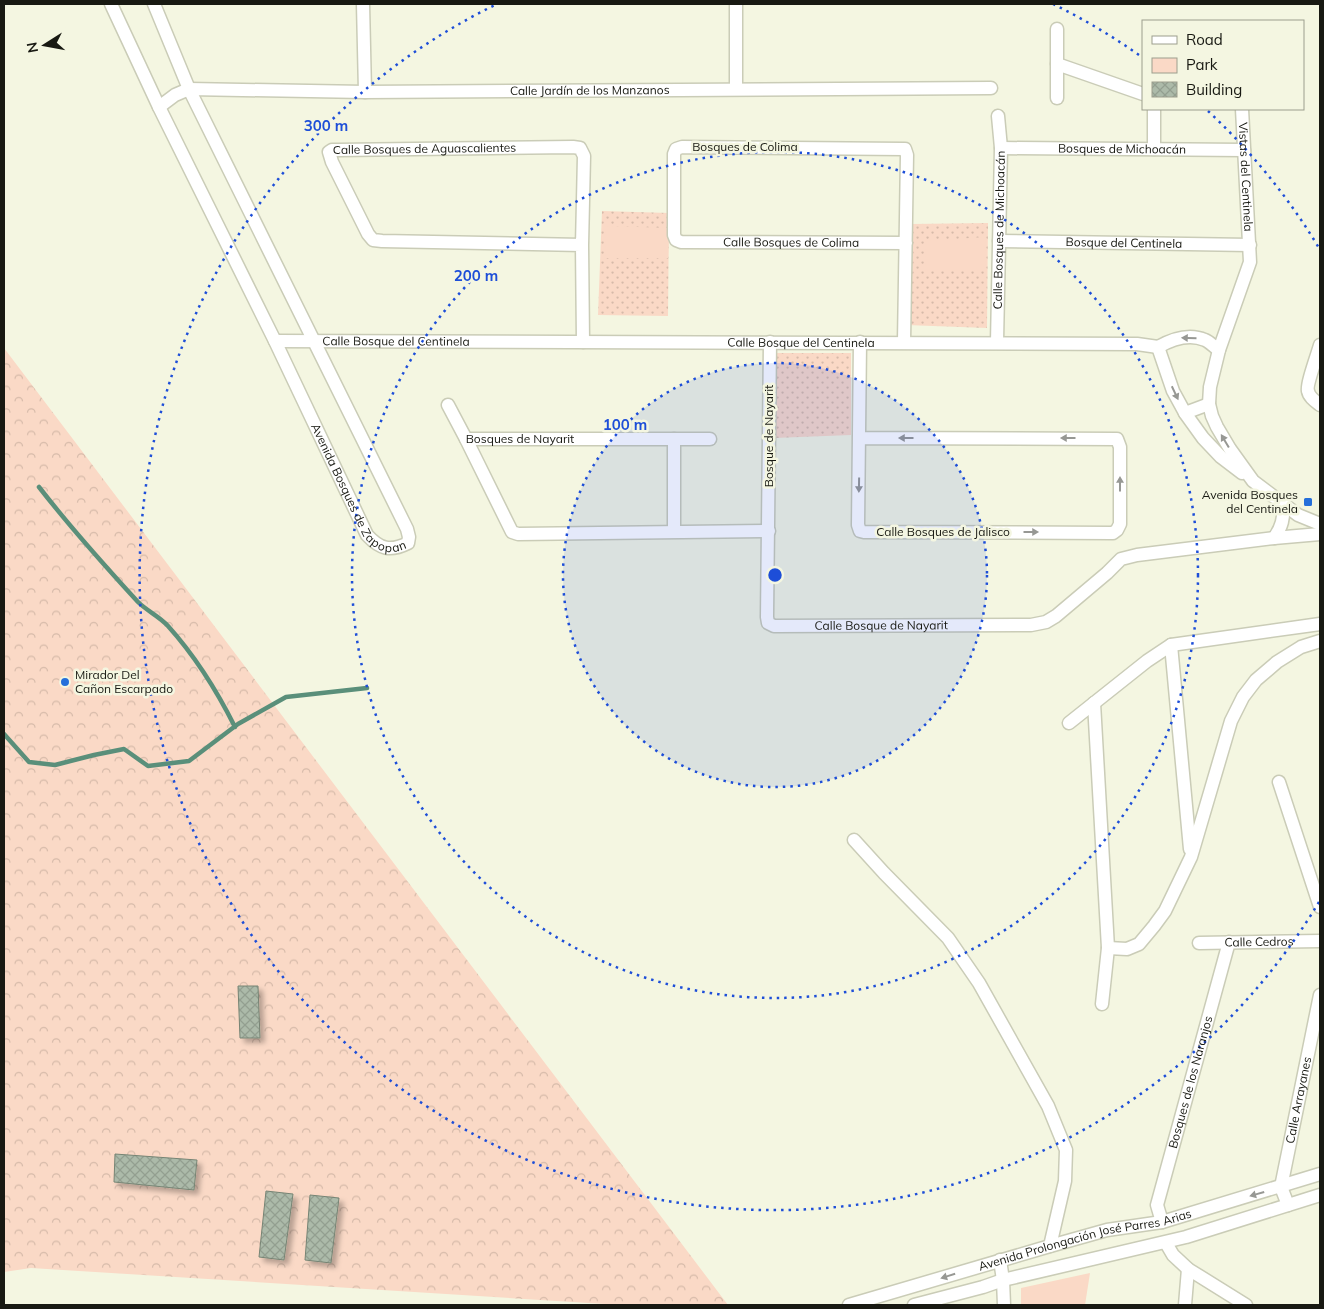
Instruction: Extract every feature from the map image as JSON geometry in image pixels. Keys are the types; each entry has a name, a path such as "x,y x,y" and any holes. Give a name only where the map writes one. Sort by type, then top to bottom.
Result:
{"street":[{"name":"Avenida Bosques de Zapopan","path":"111,4 367,535 375,543 386,548 399,548 408,543 407,529 189,89 154,4"},
{"path":"363,4 364,92"},
{"path":"736,4 736,90"},
{"path":"1057,29 1057,98"},
{"path":"1057,64 1142,94"},
{"name":"Calle Jardín de los Manzanos","path":"189,89 364,92 991,88"},
{"path":"159,107 175,95 189,89"},
{"path":"1154,110 1154,150"},
{"name":"Vistas del Centinela","path":"1209,404 1210,387 1219,350 1250,262 1242,110"},
{"name":"Calle Bosques de Michoacán","path":"997,342 1001,148 998,116"},
{"name":"Calle Bosques de Aguascalientes","path":"582,245 382,242 373,240 368,234 332,162 329,152 332,150 348,149 573,146 580,148 584,156 582,245 583,342"},
{"name":"Bosques de Colima","path":"676,240 674,235 674,154 676,149 682,147 905,149 907,155 906,243"},
{"name":"Bosques de Michoacán","path":"1001,148 1244,150"},
{"name":"Calle Bosques de Colima","path":"676,240 681,242 906,243"},
{"name":"Bosque del Centinela","path":"999,240 1250,245"},
{"path":"904,342 906,243"},
{"path":"1219,350 1205,340 1188,337 1172,339 1158,347 1173,391 1185,413 1203,438 1221,457 1283,504 1298,515 1320,524"},
{"name":"Calle Bosque del Centinela","path":"275,341 997,342 1137,344 1158,347"},
{"name":"Bosque de Nayarit","path":"769,531 770,342"},
{"name":"Calle Bosques de Jalisco","path":"859,438 1117,439 1120,447 1120,524 1117,530 1112,532 860,531 858,525 860,342"},
{"path":"1320,345 1317,370 1307,384 1307,390 1311,397 1320,405"},
{"path":"1185,413 1209,404 1217,427 1253,481"},
{"path":"448,405 466,440"},
{"path":"674,439 674,531 769,531"},
{"name":"Bosques de Nayarit","path":"674,531 518,534 512,532 466,440 710,439"},
{"path":"1274,538 1280,529 1284,515 1283,504"},
{"name":"Calle Bosque de Nayarit","path":"769,531 767,617 768,623 774,626 1031,624 1046,622 1056,616 1121,559 1137,555 1320,534"},
{"path":"1069,723 1147,661 1171,645 1320,624"},
{"path":"1298,628 1300,647"},
{"path":"1108,948 1127,949 1139,944 1165,911 1191,857 1231,721 1243,697 1256,680 1277,662 1300,647 1320,641"},
{"path":"1171,645 1191,857"},
{"path":"1094,703 1108,948 1102,1004"},
{"path":"1279,782 1320,907"},
{"path":"854,840 948,938 979,983 1048,1106 1066,1150 1065,1181 1050,1246"},
{"name":"Calle Cedros","path":"1199,943 1320,941"},
{"name":"Bosques de los Naranjos","path":"1162,1222 1157,1205 1229,942"},
{"name":"Calle Arrayanes","path":"1281,1187 1320,996"},
{"name":"Avenida Prolongación José Parres Arias","path":"849,1305 1107,1230 1162,1222 1320,1174"},
{"path":"1281,1187 1288,1205"},
{"name":"Avenida Prolongación José Parres Arias","path":"914,1305 1003,1280 1166,1243 1320,1195"},
{"path":"1166,1243 1173,1256 1188,1269 1246,1305"},
{"path":"1000,1260 1004,1305"},
{"path":"1185,1305 1188,1269"}],"green space":[{"path":"602,211 669,213 668,316 598,315"},
{"path":"988,223 987,328 906,325 911,224"},
{"path":"606,226 669,228 668,258 605,258"},
{"path":"986,237 985,270 926,271 925,241"},
{"path":"4,348 728,1305 621,1305 31,1268 4,1272"},
{"path":"774,353 851,353 851,435 774,438"},
{"path":"1090,1273 1085,1305 1021,1305 1021,1288"}],"building":[{"path":"238,986 258,986 260,1038 240,1038"},
{"path":"115,1154 197,1160 194,1190 114,1182"},
{"path":"266,1191 293,1194 284,1260 259,1257"},
{"path":"310,1195 339,1198 331,1263 305,1260"}],"waterway":[{"path":"39,487 87,546 138,602 164,622 178,637 205,674 235,727"},
{"path":"4,734 29,762 55,765 124,749 148,766 189,761 238,724 286,697 367,688"}],"place":[{"name":"Avenida Bosques del Centinela","path":"1308,502"},
{"name":"Mirador Del Cañon Escarpado","path":"65,682"}]}
